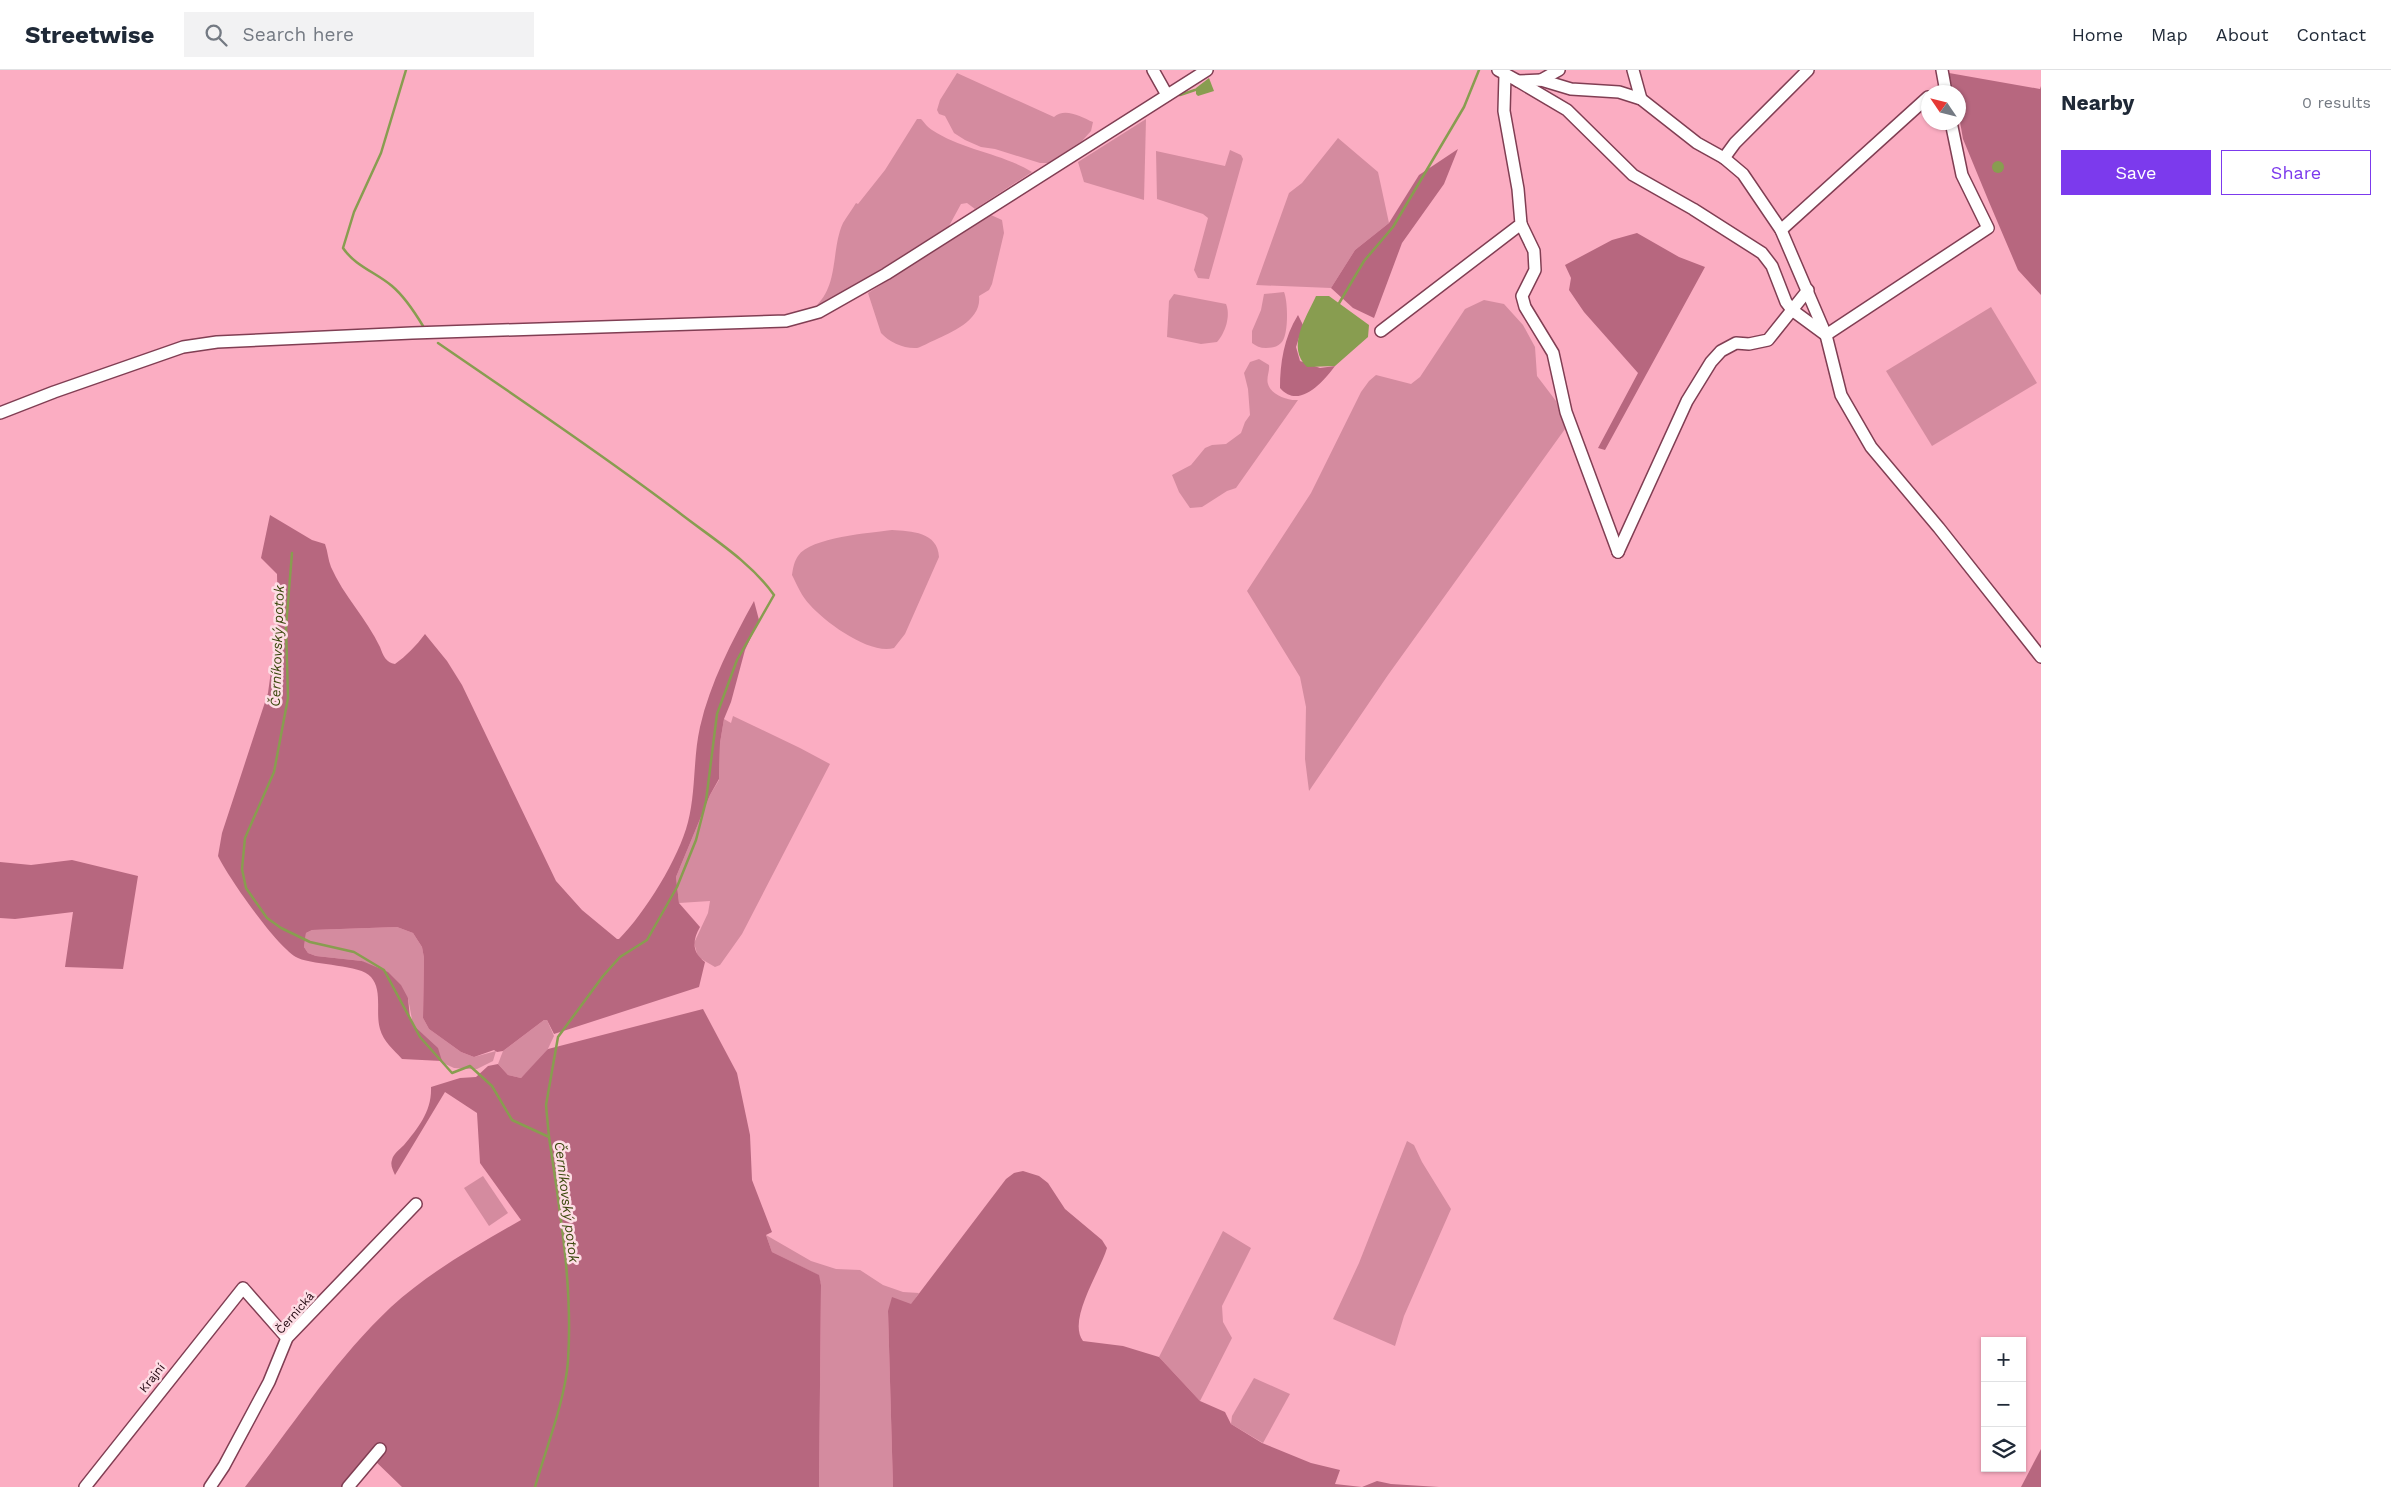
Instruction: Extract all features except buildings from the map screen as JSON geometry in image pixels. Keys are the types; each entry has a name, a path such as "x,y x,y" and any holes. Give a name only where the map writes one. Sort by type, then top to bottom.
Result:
{"street":[{"path":"1154,70 1167,95"},
{"path":"0,413 183,347 217,342 422,332 786,321 818,312 886,274 1207,70"},
{"path":"1541,80 1559,70"},
{"path":"1633,70 1641,99"},
{"path":"1724,158 1735,142 1808,70"},
{"path":"1942,70 1944,85"},
{"path":"1502,72 1567,110 1633,175 1693,209 1762,253 1772,266 1786,302 1792,310 1826,335"},
{"path":"1502,72 1504,111 1518,188 1521,224 1534,251 1535,270 1522,296 1525,307 1554,353 1566,412 1618,552 1687,401 1711,362 1721,351 1736,343 1749,344 1768,340 1808,290"},
{"path":"1518,81 1541,80 1571,89 1619,92 1641,99 1697,143 1724,158 1743,174 1781,230 1826,335 1841,395 1871,447 1939,528 2041,657"},
{"path":"1781,230 1921,103"},
{"path":"1826,335 1988,228 1962,175 1953,130"},
{"path":"1381,331 1521,224"},
{"name":"Černická","path":"210,1487 224,1466 269,1382 287,1338 416,1204"},
{"name":"Krajní","path":"85,1487 243,1288 287,1338"},
{"path":"348,1487 380,1449"}],"shaded area":[{"path":"957,73 1054,117 1058,114 1068,113 1093,122 1091,131 1082,141 1048,163 1040,163 995,149 981,147 954,133 945,116 939,114 937,110 940,100"},
{"path":"1949,73 2040,89 2041,86 2041,295 2018,270 1963,139 1961,130 1966,130 1966,85 1952,85"},
{"path":"1209,78 1214,91 1198,96 1196,88"},
{"path":"917,119 921,119 930,129 944,137 1008,160 1032,172 975,209 967,203 961,204 949,226 829,302 817,305 829,287 839,233 843,223 856,203 858,204 885,170"},
{"path":"1146,119 1144,200 1084,182 1078,162"},
{"path":"1338,138 1378,172 1389,223 1355,250 1331,288 1256,285 1289,193 1302,183"},
{"path":"1458,149 1444,184 1402,243 1374,318 1353,308 1331,288 1355,250 1389,223 1419,175"},
{"path":"1230,150 1241,155 1243,159 1209,279 1198,278 1194,270 1208,218 1203,214 1157,199 1156,151 1225,166"},
{"path":"1996,161 2000,161 2004,167 2000,173 1996,173 1992,169 1992,165"},
{"path":"991,215 1002,220 1004,233 992,284 989,290 979,296 979,304 971,318 957,329 917,348 902,346 884,336 881,333 868,293"},
{"path":"1637,233 1679,257 1705,267 1605,450 1598,448 1638,373 1584,312 1569,290 1571,278 1565,265 1612,240"},
{"path":"1284,292 1287,318 1284,339 1274,347 1264,348 1257,346 1252,343 1252,331 1261,310 1264,294"},
{"path":"1174,294 1226,304 1228,314 1226,324 1217,342 1201,344 1167,337 1169,301"},
{"path":"1316,296 1329,296 1369,325 1368,337 1335,366 1307,367 1298,351 1300,332"},
{"path":"1484,300 1504,304 1523,325 1535,347 1537,376 1556,401 1565,429 1388,675 1309,791 1305,759 1306,707 1300,677 1247,591 1311,493 1361,392 1369,381 1376,375 1411,384 1420,377 1465,309"},
{"path":"1991,307 2037,383 1932,446 1886,371"},
{"path":"1298,315 1303,325 1296,347 1300,361 1320,368 1335,366 1317,386 1303,395 1295,396 1287,394 1280,388 1280,379 1286,341"},
{"path":"1259,359 1269,365 1268,382 1270,388 1276,394 1285,398 1298,400 1236,488 1227,491 1202,507 1190,508 1179,492 1172,475 1191,465 1205,448 1212,445 1226,444 1241,433 1250,415 1248,389 1244,373 1250,362"},
{"path":"270,515 312,540 325,544 330,564 336,577 369,627 389,662 395,664 399,661 425,634 447,661 462,685 556,881 582,910 617,939 629,928 650,900 669,868 684,836 691,810 696,751 704,711 722,662 754,601 759,620 745,650 731,702 724,719 720,743 719,779 710,795 676,877 679,903 700,927 695,946 698,954 705,962 699,987 554,1034 547,1020 544,1020 503,1051 497,1052 494,1050 474,1057 461,1052 429,1029 423,1018 424,958 422,947 413,933 397,927 312,930 306,933 304,947 308,953 316,956 362,961 388,972 401,985 408,998 410,1018 413,1025 438,1048 442,1061 402,1059 381,1033 377,989 371,977 348,967 315,963 298,958 278,941 242,895 218,856 222,833 268,693 278,620 277,574 261,558"},
{"path":"892,530 915,532 929,538 934,542 939,557 905,634 894,648 884,649 873,647 849,636 826,620 807,602 792,575 798,556 815,544 842,537"},
{"path":"733,716 830,764 742,934 720,965 715,967 698,957 694,943 708,913 710,901 679,903 676,877 710,795 719,780 720,743 724,719 731,723"},
{"path":"72,860 138,876 123,969 65,967 73,912 15,919 0,918 0,862 31,865"},
{"path":"397,927 413,933 422,947 424,958 423,1018 429,1029 461,1052 474,1057 496,1051 493,1061 477,1069 454,1068 443,1063 413,1025 408,998 362,961 316,956 308,953 304,947 306,933 312,930"},
{"path":"703,1009 737,1073 750,1135 752,1180 772,1232 766,1235 772,1252 819,1275 821,1285 819,1487 402,1487 371,1457 344,1487 245,1487 333,1371 391,1307 437,1271 521,1220 480,1163 477,1113 445,1092 395,1175 391,1162 395,1154 423,1119 431,1096 431,1087 460,1078 476,1077 488,1066 498,1064 508,1075 521,1078 548,1049"},
{"path":"544,1020 547,1020 554,1036 546,1053 521,1078 508,1075 498,1064 503,1051"},
{"path":"1407,1141 1414,1145 1422,1162 1451,1209 1404,1316 1395,1346 1333,1319 1359,1263"},
{"path":"1023,1171 1039,1176 1048,1183 1065,1209 1102,1240 1107,1248 1082,1309 1079,1332 1083,1341 1123,1346 1159,1357 1200,1401 1225,1412 1231,1424 1262,1443 1311,1463 1340,1470 1335,1484 1362,1487 893,1487 888,1311 892,1297 911,1304 1006,1179 1014,1173"},
{"path":"483,1176 508,1213 489,1226 464,1188"},
{"path":"1223,1231 1251,1248 1222,1306 1223,1322 1232,1338 1200,1401 1159,1357"},
{"path":"766,1235 811,1261 836,1269 860,1270 883,1285 903,1292 919,1293 911,1305 888,1311 893,1487 819,1487 821,1285 818,1275 772,1252"},
{"path":"1254,1378 1290,1394 1263,1443 1231,1424 1232,1416"},
{"path":"2041,1449 2041,1487 2021,1487"},
{"path":"1377,1481 1391,1484 1439,1487 1362,1487"}],"waterway":[{"path":"406,70 381,153 354,212 343,248 360,265 397,290 409,304 423,326"},
{"path":"1338,305 1364,261 1393,227 1464,107 1479,70"},
{"path":"1180,95 1198,89"},
{"path":"438,343 648,489 741,560 764,582 774,595 737,660 717,714 706,801 696,840 677,887 647,940 620,957 603,976 558,1037 546,1105 549,1137"},
{"name":"Černíkovský potok","path":"292,553 286,627 288,698 274,772 245,838 242,869 246,888 267,918 281,928 310,942 354,952 384,970 420,1037 452,1073 470,1066 492,1086 512,1120 549,1137 567,1277 569,1305 568,1361 559,1408 535,1487"}]}
